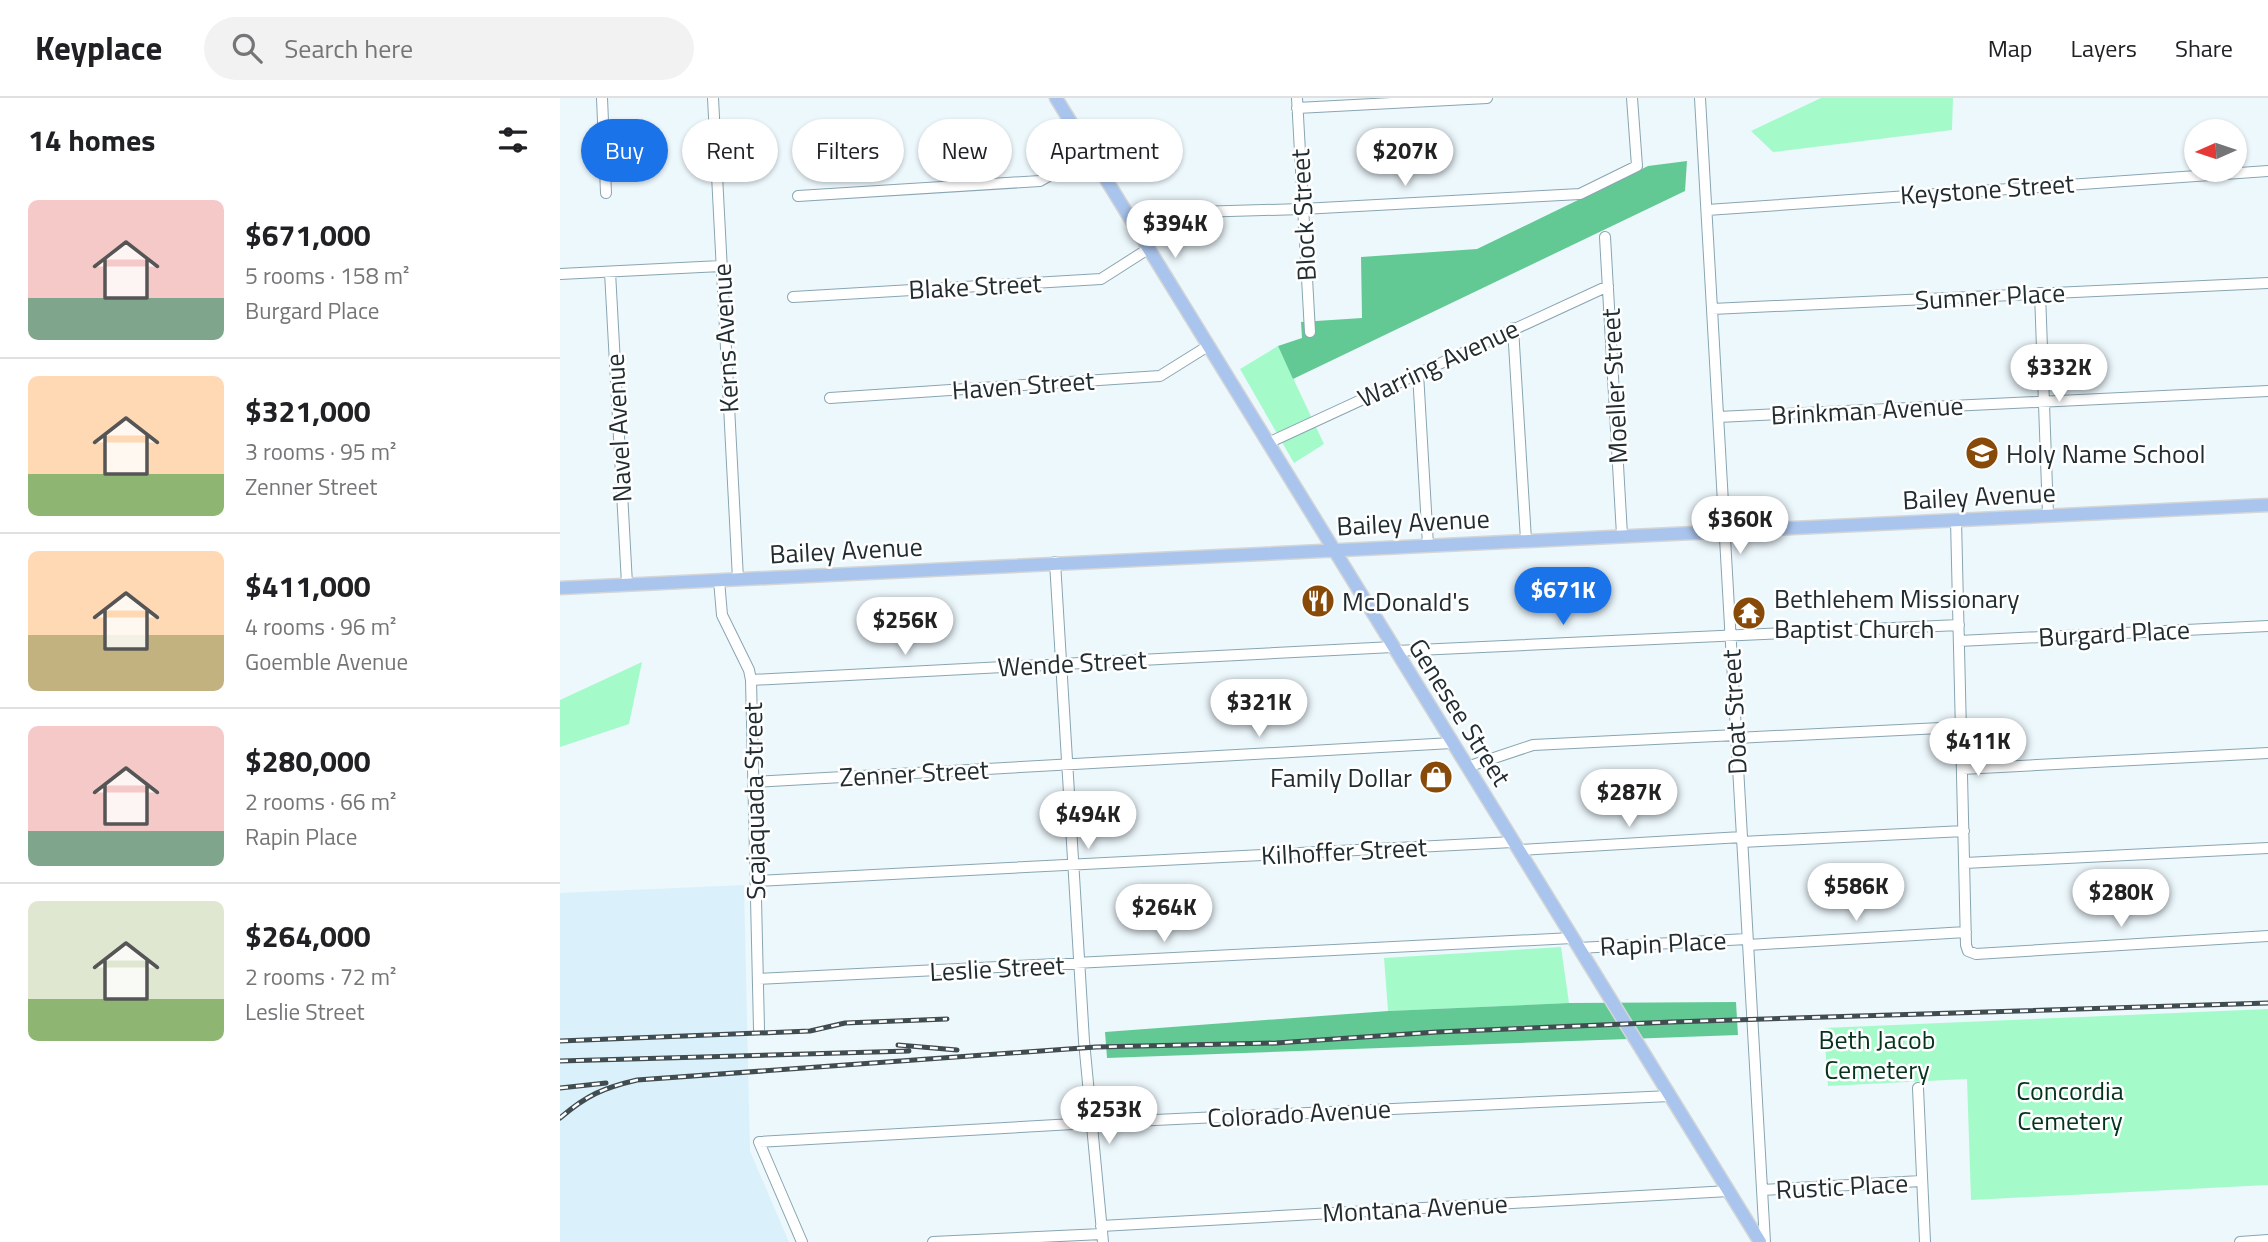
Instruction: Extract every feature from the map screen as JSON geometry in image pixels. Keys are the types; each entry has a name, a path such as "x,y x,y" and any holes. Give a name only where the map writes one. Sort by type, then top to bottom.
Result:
{"main road":[{"name":"Genesee Street","path":"1056,98 1069,119"},
{"name":"Genesee Street","path":"1107,182 1762,1242"},
{"name":"Bailey Avenue","path":"560,588 2268,505"}],"street":[{"path":"603,98 606,193"},
{"name":"Kerns Avenue","path":"713,98 738,579"},
{"path":"1297,103 1487,98"},
{"path":"1127,214 1580,194 1637,166 1632,98"},
{"name":"Doat Street","path":"1700,98 1762,1190 1762,1242"},
{"name":"Block Street","path":"1297,103 1310,332"},
{"name":"Keystone Street","path":"1707,209 2268,171"},
{"path":"798,196 1026,182"},
{"name":"Moeller Street","path":"1605,237 1622,535"},
{"name":"Blake Street","path":"793,297 1101,279 1149,249"},
{"path":"560,274 721,266"},
{"name":"Navel Avenue","path":"610,272 627,584"},
{"name":"Sumner Place","path":"1712,309 2268,283"},
{"name":"Warring Avenue","path":"1268,443 1608,286"},
{"path":"2040,293 2048,515"},
{"path":"1513,328 1526,540"},
{"name":"Haven Street","path":"830,398 1160,376 1208,346"},
{"path":"1418,373 1428,544"},
{"name":"Brinkman Avenue","path":"1718,417 2268,391"},
{"path":"1956,520 1967,949 1976,954 2268,936"},
{"path":"1055,562 1079,964 1102,1234"},
{"name":"Scajaquada Street","path":"719,580 722,615 749,670 751,680 759,1029"},
{"path":"1394,649 1959,625"},
{"name":"Burgard Place","path":"1959,640 2268,626"},
{"name":"Wende Street","path":"751,680 1394,649"},
{"path":"1467,767 1533,746 1961,727"},
{"name":"Zenner Street","path":"754,782 1452,743"},
{"path":"1962,769 2268,752"},
{"name":"Kilhoffer Street","path":"757,881 1516,846 1964,831"},
{"path":"1965,863 2268,848"},
{"name":"Rapin Place","path":"1575,943 1748,942 1966,932"},
{"name":"Leslie Street","path":"758,979 1575,943"},
{"path":"1919,1088 1925,1242"},
{"name":"Colorado Avenue","path":"802,1242 759,1142 1091,1123 1670,1096"},
{"name":"Rustic Place","path":"1762,1190 1921,1181"},
{"name":"Montana Avenue","path":"933,1242 1102,1234 1729,1191"},
{"path":"2240,1242 2268,1240"}],"shaded area":[{"path":"744,885 750,1151 789,1242 560,1242 560,893"}],"green space":[{"path":"1821,98 1953,98 1952,130 1773,152 1751,131"},
{"path":"1687,161 1685,191 1293,379 1278,346 1302,338 1301,322 1362,318 1361,257 1477,249 1648,166"},
{"path":"1278,346 1324,444 1294,463 1240,369"},
{"path":"642,662 629,724 560,747 560,700"},
{"path":"1561,947 1569,1003 1388,1011 1384,958"},
{"path":"1736,1002 1738,1035 1107,1058 1105,1032 1388,1011 1569,1003"},
{"name":"Concordia Cemetery","path":"2268,1009 2268,1185 1971,1200 1967,1079 1828,1086 1824,1028"}],"railway":[{"path":"560,1118 596,1093 637,1080 1096,1047 1276,1043 1437,1032 1672,1022 2268,1003"},
{"path":"560,1041 810,1031 845,1023 947,1019"},
{"path":"898,1045 957,1050"},
{"path":"560,1061 909,1051"},
{"path":"560,1088 606,1083"}],"place":[{"name":"Holy Name School","path":"1982,453"},
{"name":"McDonald's","path":"1318,601"},
{"name":"Bethlehem Missionary Baptist Church","path":"1749,613"},
{"name":"Family Dollar","path":"1436,777"}],"park label":[{"name":"Beth Jacob Cemetery","path":"1877,1054"}]}
